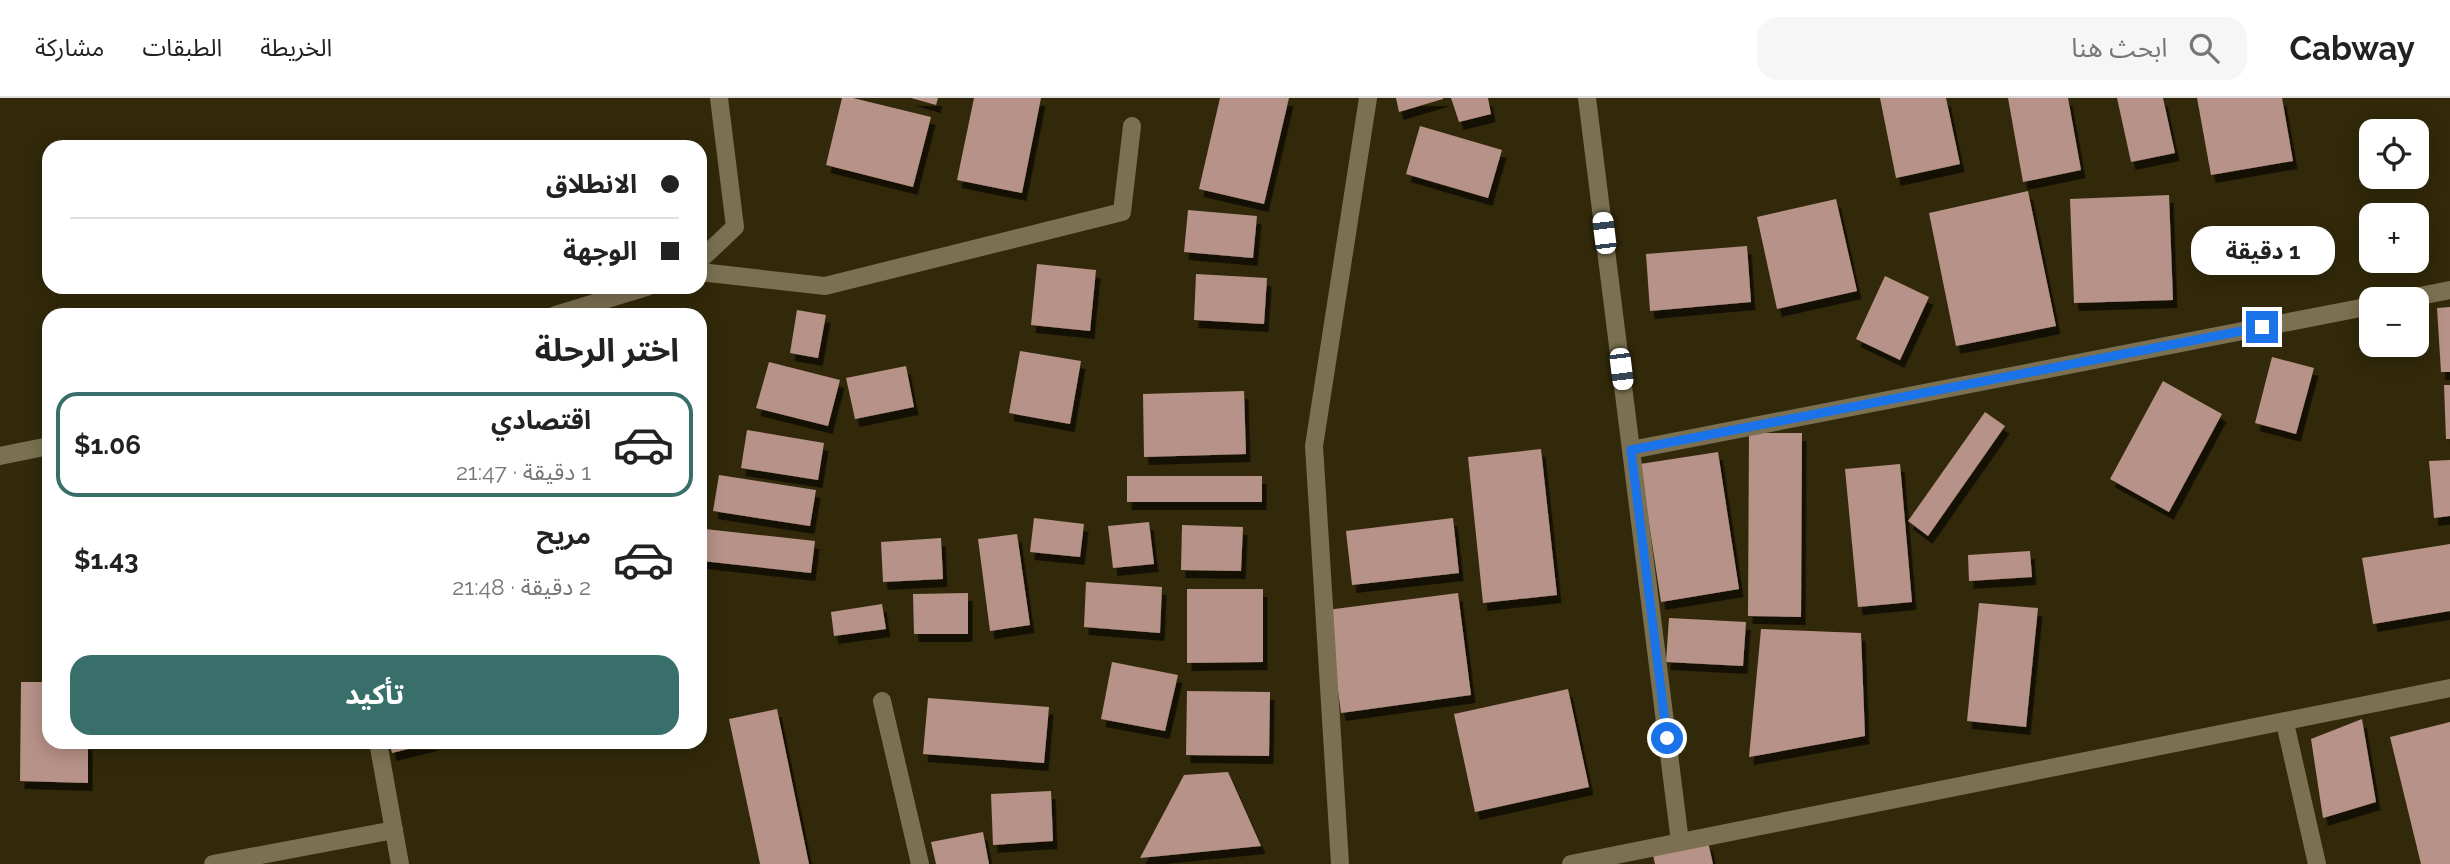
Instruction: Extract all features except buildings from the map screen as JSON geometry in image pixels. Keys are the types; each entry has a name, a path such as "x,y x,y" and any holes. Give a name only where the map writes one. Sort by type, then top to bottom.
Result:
{"street":[{"path":"707,253 735,227 719,98"},
{"path":"1340,864 1314,446 1368,98"},
{"path":"1587,98 1680,842"},
{"path":"707,273 825,286 1122,212 1132,126"},
{"path":"2429,294 2450,290"},
{"path":"578,308 624,294"},
{"path":"1631,450 2359,308"},
{"path":"0,456 42,447"},
{"path":"1571,864 2450,688"},
{"path":"882,701 920,864"},
{"path":"2285,723 2317,864"},
{"path":"379,749 400,864"},
{"path":"213,864 394,830"}],"route":[{"path":"1667,738 1631,450 2262,327"}]}
